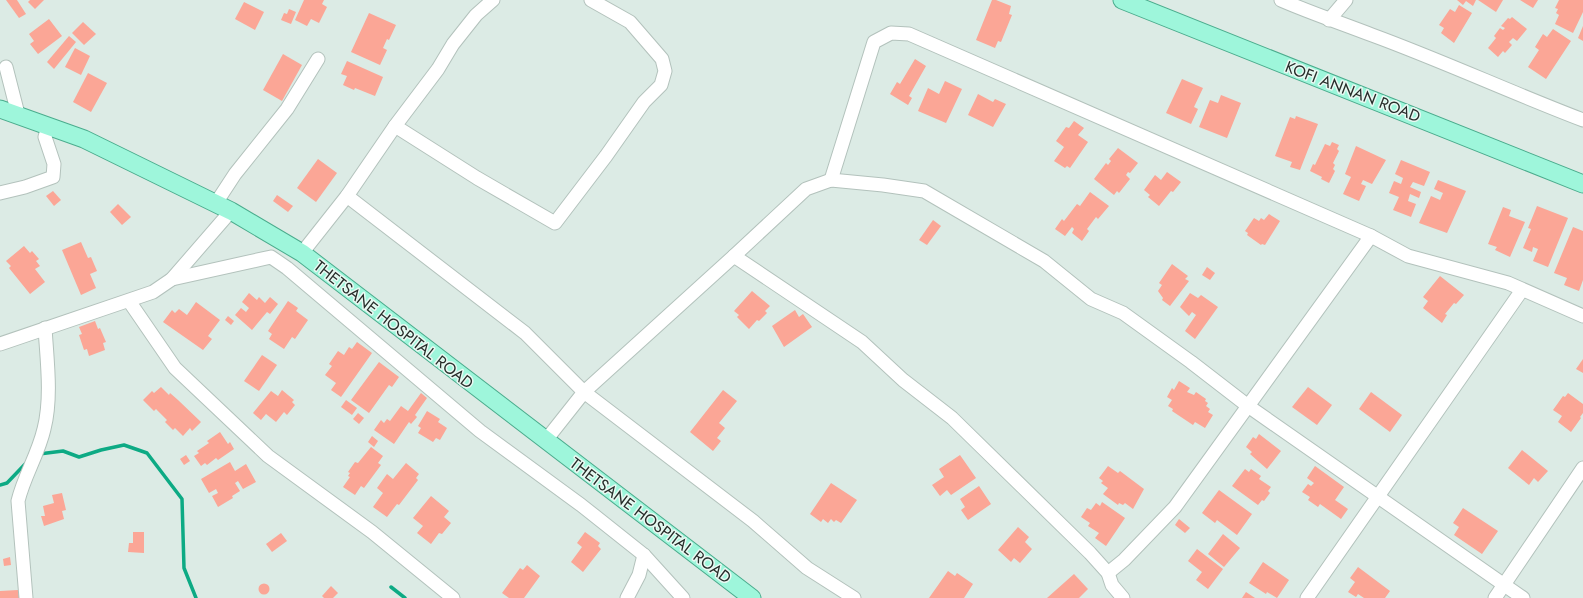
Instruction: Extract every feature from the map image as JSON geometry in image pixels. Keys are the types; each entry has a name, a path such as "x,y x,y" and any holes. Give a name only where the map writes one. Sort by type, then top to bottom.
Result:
{"main road":[{"name":"KOFI ANNAN ROAD","path":"1122,0 1583,184"},
{"name":"THETSANE HOSPITAL ROAD","path":"0,109 18,114 84,139 223,207 302,253 752,598"}],"street":[{"path":"302,253 347,196 395,126 438,69 453,44 476,15 493,0"},
{"path":"395,126 547,220 555,223 606,156 644,102 661,85 665,71 662,59 630,22 591,0"},
{"path":"1281,0 1329,20 1372,35 1516,95 1583,120"},
{"path":"1329,20 1346,0"},
{"path":"831,180 874,42 891,33 909,34 1371,236 1408,256 1508,283 1583,316"},
{"path":"0,344 153,292 172,279 223,207 235,174 282,115 318,59"},
{"path":"6,67 18,114"},
{"path":"0,193 53,177 54,164 45,137 48,126"},
{"path":"546,440 584,392 806,189 831,180 924,191 1044,261 1091,299 1123,314 1191,362 1248,406 1523,598"},
{"path":"347,196 525,333 584,392 754,521 807,568 854,598"},
{"path":"1108,573 1124,560 1175,507 1371,236"},
{"path":"734,256 862,342 904,380 952,418 1063,525 1108,573 1112,586 1123,598"},
{"path":"172,279 271,257 287,268 480,430 581,505 644,555 683,598"},
{"path":"1307,598 1377,496 1464,376 1522,290"},
{"path":"129,300 175,368 263,451 372,532 453,598"},
{"path":"26,598 18,501 21,489 37,454 45,427 48,383 45,328"},
{"path":"1495,598 1583,468"},
{"path":"627,598 639,574 644,555"}],"building":[{"path":"6,0 17,0 26,14 19,18"},
{"path":"30,0 44,0 35,9 28,2"},
{"path":"304,0 324,0 322,4 327,7 319,23 311,19 307,26 295,20"},
{"path":"992,0 996,0 1011,6 1009,14 1012,15 1001,42 998,41 995,48 976,40"},
{"path":"1457,0 1476,0 1473,6 1466,1 1463,5"},
{"path":"1478,0 1503,0 1496,12"},
{"path":"1520,0 1538,0 1533,8"},
{"path":"1559,0 1583,0 1583,12 1573,33 1555,24 1559,15 1556,13 1558,9 1555,8"},
{"path":"244,2 264,12 255,30 235,19"},
{"path":"1459,5 1472,13 1454,43 1441,33 1444,28 1439,25 1450,9 1455,12"},
{"path":"289,9 296,12 291,24 281,20 284,13 287,14"},
{"path":"369,13 396,25 389,40 387,39 383,48 387,50 380,65 351,52"},
{"path":"1512,17 1527,29 1517,41 1513,38 1509,42 1512,45 1505,53 1503,51 1498,57 1488,48 1496,38 1494,36 1500,28 1503,30 1505,28 1501,26 1508,18 1510,19"},
{"path":"49,19 62,36 38,54 30,44 34,41 29,34"},
{"path":"83,22 96,34 84,45 72,33"},
{"path":"1583,26 1583,41 1578,38"},
{"path":"1553,29 1571,41 1546,79 1528,67 1539,50 1535,47 1543,34 1547,37"},
{"path":"69,36 76,42 54,69 47,62"},
{"path":"75,48 90,56 81,75 65,67"},
{"path":"283,54 302,65 282,101 263,90"},
{"path":"915,59 926,66 909,96 912,98 908,105 890,94 897,82 900,84"},
{"path":"347,61 383,77 375,96 343,85 347,76 341,74"},
{"path":"88,73 107,83 91,112 73,102"},
{"path":"1182,79 1203,88 1194,107 1198,109 1191,124 1166,113"},
{"path":"945,81 962,89 946,123 918,111 928,88 939,94"},
{"path":"978,94 993,102 995,99 1006,104 993,127 968,115"},
{"path":"1221,95 1241,103 1227,138 1199,127 1210,100 1218,103"},
{"path":"1296,116 1318,124 1300,170 1290,167 1292,162 1275,156 1290,117 1295,119"},
{"path":"1074,121 1084,128 1078,135 1088,142 1070,168 1067,166 1065,168 1054,161 1064,147 1056,141 1066,127 1069,128"},
{"path":"1332,142 1339,145 1337,149 1339,151 1333,163 1335,165 1333,169 1335,171 1329,183 1321,179 1322,177 1310,171 1313,164 1315,165 1325,144 1330,146"},
{"path":"1356,146 1386,160 1372,184 1363,180 1361,184 1366,186 1359,201 1343,194 1351,177 1345,174"},
{"path":"1118,148 1138,163 1130,173 1128,172 1126,175 1130,179 1119,193 1117,191 1114,195 1094,179 1106,163 1108,165 1111,161 1109,159"},
{"path":"318,159 337,173 316,202 297,188"},
{"path":"1401,160 1430,172 1424,186 1413,182 1410,187 1421,192 1419,198 1410,194 1408,201 1416,204 1411,217 1393,210 1399,197 1389,193 1394,181 1401,184 1403,178 1395,174"},
{"path":"1167,172 1181,182 1173,192 1171,191 1159,206 1148,197 1150,195 1144,190 1155,175 1161,180"},
{"path":"1438,180 1466,191 1447,233 1419,223 1431,196 1440,200 1443,193 1434,189"},
{"path":"53,191 61,200 54,206 46,196"},
{"path":"1090,192 1109,206 1098,219 1096,217 1087,229 1089,231 1082,241 1072,233 1074,229 1072,227 1065,236 1055,229 1062,219 1064,221 1077,204 1080,206"},
{"path":"277,195 293,206 288,212 273,201"},
{"path":"118,204 131,217 122,225 110,212"},
{"path":"1537,206 1568,218 1548,267 1533,261 1538,249 1533,247 1532,252 1523,248 1531,229 1528,228"},
{"path":"1503,207 1511,210 1509,216 1525,222 1510,257 1495,250 1497,247 1488,244"},
{"path":"1269,214 1280,221 1265,245 1261,245 1247,235 1248,233 1245,231 1254,218 1259,221 1261,218 1264,220"},
{"path":"933,220 941,226 927,245 919,240"},
{"path":"1573,227 1583,231 1583,280 1579,291 1564,285 1567,278 1554,273"},
{"path":"81,242 88,258 91,257 97,271 90,274 96,288 81,295 62,250"},
{"path":"24,246 30,253 32,251 39,259 36,261 40,266 35,269 45,282 30,294 9,268 11,266 6,261"},
{"path":"1172,264 1188,276 1185,279 1189,281 1170,306 1162,300 1163,298 1158,291 1162,285 1159,283"},
{"path":"1207,267 1215,273 1210,280 1202,275"},
{"path":"1440,276 1464,295 1456,304 1454,303 1445,314 1447,315 1442,323 1423,308 1428,301 1423,297"},
{"path":"752,291 770,306 765,311 767,313 759,321 757,320 749,329 737,317 739,315 734,311"},
{"path":"249,293 257,300 259,297 265,303 270,297 278,304 270,314 267,312 252,330 235,315 241,308 246,312 249,308 242,302"},
{"path":"1190,293 1198,298 1201,295 1218,307 1195,339 1185,331 1196,315 1192,312 1189,316 1180,307"},
{"path":"288,301 298,308 296,311 308,320 295,339 292,337 284,349 269,339 272,334 268,331"},
{"path":"196,302 220,320 208,336 212,339 203,350 163,322 172,310 175,313 179,309 187,315"},
{"path":"795,310 799,317 803,314 812,327 784,347 772,326"},
{"path":"228,316 234,321 231,325 225,320"},
{"path":"95,321 106,342 103,343 105,350 89,356 87,349 84,350 79,335 82,334 79,327"},
{"path":"357,342 372,353 341,397 331,390 336,383 325,375 332,366 329,364 338,351 344,355 349,347 352,349"},
{"path":"262,355 277,365 259,391 244,381"},
{"path":"1583,359 1583,373 1576,369"},
{"path":"379,362 399,377 392,387 389,385 369,413 351,400"},
{"path":"1179,381 1190,388 1187,392 1194,395 1196,392 1206,399 1205,401 1208,403 1206,406 1210,409 1208,412 1213,415 1205,428 1195,422 1193,425 1172,411 1173,409 1168,406 1172,400 1167,397 1172,388 1174,390"},
{"path":"161,387 169,395 170,393 178,400 201,422 192,431 190,428 183,436 175,428 173,430 165,422 167,420 156,409 154,411 143,400 152,391 154,393"},
{"path":"1308,387 1332,405 1317,425 1292,407"},
{"path":"282,390 294,400 292,402 295,405 287,415 284,412 276,422 266,414 261,420 253,413 271,391 278,396"},
{"path":"723,390 737,401 719,423 725,428 717,438 721,441 713,451 690,432"},
{"path":"1371,392 1402,415 1390,432 1359,409"},
{"path":"421,393 427,398 415,415 417,417 411,424 409,422 394,444 374,430 381,420 384,423 387,419 390,421 401,406 408,411"},
{"path":"1568,393 1583,404 1583,413 1580,417 1581,418 1571,432 1558,422 1562,416 1553,410 1563,396 1565,397"},
{"path":"346,400 357,408 352,415 341,407"},
{"path":"427,411 440,419 438,422 447,428 440,440 436,438 433,442 418,433 421,428 418,426"},
{"path":"358,413 364,418 359,424 353,419"},
{"path":"220,432 228,444 230,442 234,449 218,460 216,458 207,465 205,463 201,466 194,456 199,453 197,451 209,443 207,441"},
{"path":"1259,434 1281,451 1267,469 1250,454 1252,452 1246,447 1253,437 1256,439"},
{"path":"372,436 378,441 374,447 368,442"},
{"path":"371,447 383,456 378,463 381,465 364,488 361,486 355,495 343,487 350,477 348,476 350,473 348,472 355,462 358,463"},
{"path":"1522,450 1548,471 1538,482 1534,478 1529,485 1508,468"},
{"path":"186,455 190,461 184,465 180,459"},
{"path":"960,455 976,478 951,495 947,490 940,496 932,485 944,477 939,469"},
{"path":"230,462 235,471 246,464 256,482 243,489 238,481 235,483 240,491 232,496 233,498 218,507 212,496 218,493 216,489 209,493 201,479"},
{"path":"406,463 419,474 416,478 418,480 399,505 397,504 387,517 373,507 383,493 377,488 387,474 393,479"},
{"path":"1108,466 1118,473 1120,471 1144,489 1133,509 1125,503 1123,505 1119,503 1118,505 1103,494 1108,488 1101,483 1103,481 1099,478"},
{"path":"1315,466 1344,487 1335,500 1348,509 1341,519 1320,504 1318,507 1308,500 1310,497 1302,492 1308,484 1311,486 1314,483 1307,478"},
{"path":"1245,469 1249,472 1251,469 1261,476 1259,479 1271,487 1268,491 1270,493 1264,501 1262,500 1258,505 1232,486"},
{"path":"831,483 857,500 841,523 836,520 834,522 831,519 828,523 823,519 821,522 810,514"},
{"path":"979,486 991,504 968,520 961,510 965,507 960,499"},
{"path":"1219,490 1252,514 1237,535 1217,520 1215,523 1202,513"},
{"path":"62,493 66,510 62,511 64,519 44,526 41,516 45,516 43,506 54,503 52,495"},
{"path":"431,496 449,511 444,517 451,523 442,534 439,533 431,544 417,533 423,526 413,518"},
{"path":"1102,502 1125,518 1106,546 1095,538 1099,533 1088,526 1090,523 1081,517 1087,508 1091,510 1096,503 1100,506"},
{"path":"1463,508 1498,531 1482,554 1454,535 1459,527 1453,523"},
{"path":"1179,519 1190,528 1185,533 1175,525"},
{"path":"1018,527 1029,537 1025,542 1032,549 1020,563 1014,558 1011,562 998,550"},
{"path":"133,532 144,532 144,553 128,552 129,543 133,543"},
{"path":"585,532 600,543 598,546 601,549 583,572 571,562 582,547 577,543"},
{"path":"281,533 287,541 272,552 266,544"},
{"path":"1223,534 1240,548 1224,567 1208,554"},
{"path":"1197,549 1223,569 1208,589 1196,580 1202,572 1188,561"},
{"path":"10,557 11,565 4,566 3,559"},
{"path":"1263,562 1289,580 1277,598 1267,592 1266,594 1249,583"},
{"path":"527,565 540,576 524,598 509,598 502,593 520,568 523,570"},
{"path":"1358,567 1390,591 1385,598 1364,598 1358,594 1356,597 1348,592 1355,582 1350,578"},
{"path":"948,571 955,576 957,573 973,584 964,598 929,598"},
{"path":"1074,574 1088,589 1079,598 1047,598"},
{"path":"262,584 266,584 268,585 268,593 262,594 259,591 259,587"},
{"path":"331,586 338,593 333,598 324,598 322,596"},
{"path":"18,590 19,598 0,598 0,591"},
{"path":"1246,592 1255,598 1242,598"}],"waterway":[{"path":"39,454 63,451 79,457 124,445 147,453 182,499 184,568 196,598"},
{"path":"0,485 7,483 29,460"},
{"path":"391,587 405,598"}]}
